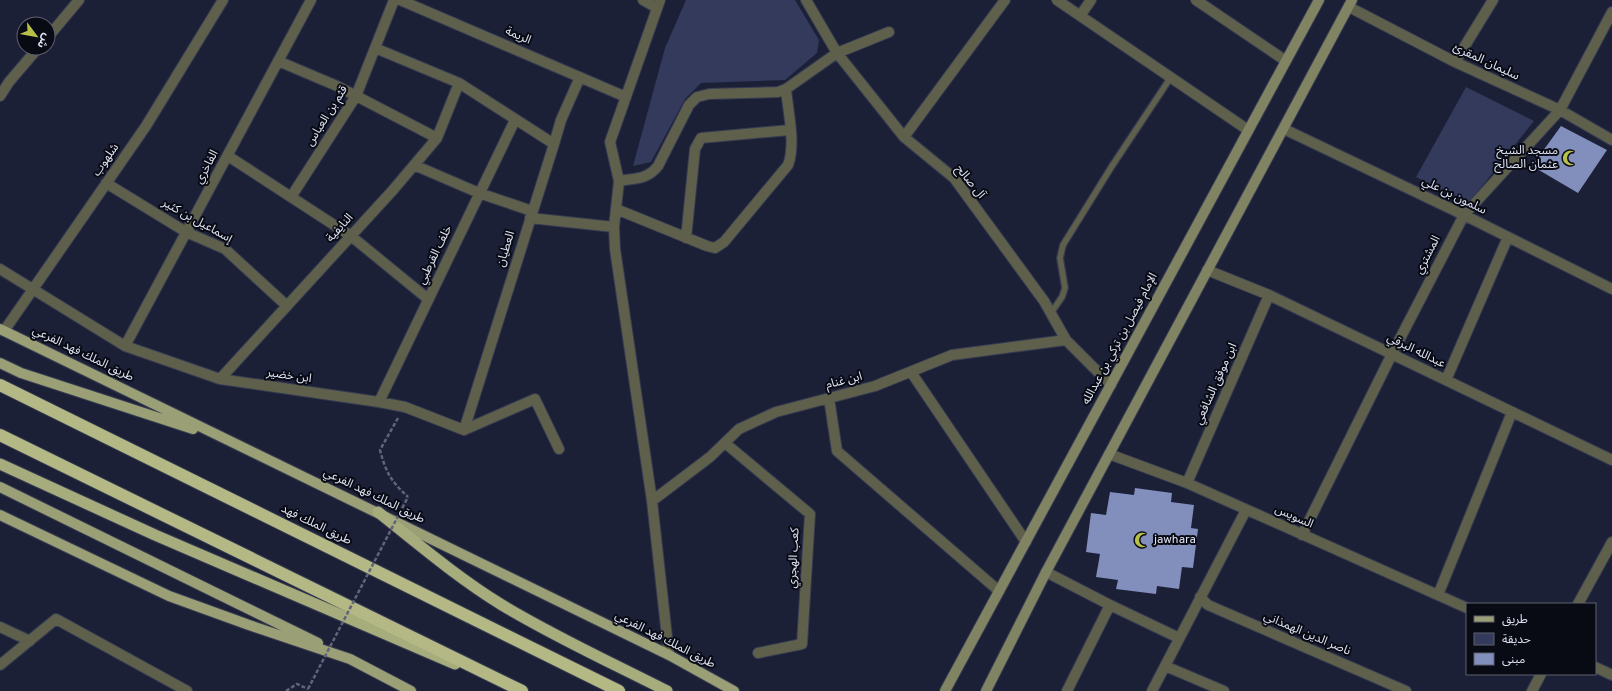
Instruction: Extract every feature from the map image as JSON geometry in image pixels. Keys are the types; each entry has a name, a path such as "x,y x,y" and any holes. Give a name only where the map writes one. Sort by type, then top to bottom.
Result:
{"highway":[{"name":"طريق الملك فهد","path":"0,385 619,691"},
{"path":"0,435 521,691"},
{"path":"0,464 162,538 521,691"},
{"path":"378,512 454,572 501,604 667,691"}],"main road":[{"name":"الإمام فيصل بن تركي بن عبدالله","path":"947,687 1318,0"},
{"path":"986,691 1046,572 1351,4"},
{"name":"طريق الملك فهد الفرعي","path":"2,330 669,654 733,690"},
{"path":"0,363 21,373 229,440"},
{"path":"0,487 350,659 411,691"},
{"path":"0,515 169,596 249,626 350,659"},
{"path":"940,691 947,687"}],"street":[{"path":"56,27 79,0"},
{"name":"شلهوب","path":"2,330 146,126 223,0"},
{"name":"الفاخري","path":"125,346 311,0"},
{"name":"قثم بن العباس","path":"291,197 356,96 394,0"},
{"name":"الريمة","path":"400,0 626,97"},
{"path":"643,0 658,4 610,142 619,181 614,227 615,249 652,501 669,654"},
{"name":"آل صالح","path":"806,0 837,53 904,137 954,178 1044,301 1066,340 1111,385"},
{"path":"904,137 1005,0"},
{"path":"1057,0 1248,130"},
{"path":"1080,16 1091,0"},
{"path":"1196,0 1286,61"},
{"path":"1455,62 1493,0"},
{"name":"سليمان المقرئ","path":"1351,4 1455,62 1560,110 1612,140"},
{"name":"المشتري","path":"1302,534 1392,354 1464,215 1560,110 1612,12"},
{"path":"619,181 646,177 652,173 658,166 689,105 697,97 709,94 778,92 786,89 837,53 889,32"},
{"path":"375,48 458,83 554,144"},
{"path":"0,96 3,84 30,56"},
{"path":"278,61 338,86 437,138"},
{"name":"العطيان","path":"464,430 554,144 562,120 580,77"},
{"name":"النايفية","path":"220,379 351,236 437,138 458,83"},
{"path":"616,209 686,238 715,248 724,242 788,165 792,156 786,89"},
{"name":"خلف القرطبي","path":"379,402 515,120"},
{"name":"سلمون بن علي","path":"1284,129 1464,215 1612,289"},
{"path":"686,238 695,149 701,138 790,130"},
{"path":"228,156 351,236 428,299"},
{"path":"414,165 531,214 614,227"},
{"name":"إسماعيل بن كثير","path":"106,183 186,232 226,249 287,306"},
{"path":"1446,380 1508,237"},
{"name":"ابن خضير","path":"0,269 125,346 220,379 405,407 464,430"},
{"name":"عبدالله البرقي","path":"1207,270 1269,295 1612,460"},
{"name":"ابن موفق الشافعي","path":"1187,483 1269,295"},
{"name":"ابن غنام","path":"652,501 710,458 739,429 776,412 875,386 952,355 1066,340"},
{"path":"911,372 1026,542"},
{"path":"829,398 837,451 999,591"},
{"path":"464,430 534,399 560,448"},
{"path":"1438,595 1512,412"},
{"name":"كعب الهجري","path":"725,443 810,514 802,644 758,653"},
{"name":"السويس","path":"1109,454 1187,483 1466,608"},
{"path":"1152,691 1246,510"},
{"path":"1579,603 1612,542"},
{"path":"1046,572 1179,638"},
{"name":"ناصر الدين الهمذاني","path":"1200,597 1208,605 1406,691"},
{"path":"1067,691 1110,605"},
{"path":"0,665 56,619 187,691"},
{"path":"0,627 30,641"},
{"path":"1165,666 1224,691"},
{"path":"1596,667 1612,675"},
{"path":"1532,691 1540,675"}],"lane":[{"path":"1051,314 1062,297 1065,288 1060,258 1063,245 1112,166 1171,77"}],"path":[{"path":"286,691 297,684 308,689 408,497 393,483 385,467 380,450 391,428 405,407"}],"green space":[{"path":"686,0 795,0 819,40 817,53 785,80 701,83 685,99 651,162 633,166 665,48"},
{"path":"1466,87 1534,121 1467,205 1416,177"}],"building":[{"name":"مسجد الشيخ عثمان الصالح","path":"1561,126 1607,150 1578,193 1532,166"},
{"name":"jawhara","path":"1135,488 1172,493 1171,502 1194,505 1191,528 1198,529 1193,568 1182,567 1179,589 1157,586 1156,594 1116,589 1118,580 1096,577 1100,554 1086,552 1091,513 1106,515 1110,492 1134,495"}],"place":[{"name":"مسجد الشيخ عثمان الصالح","path":"1570,158"},
{"name":"jawhara","path":"1142,540"}]}
